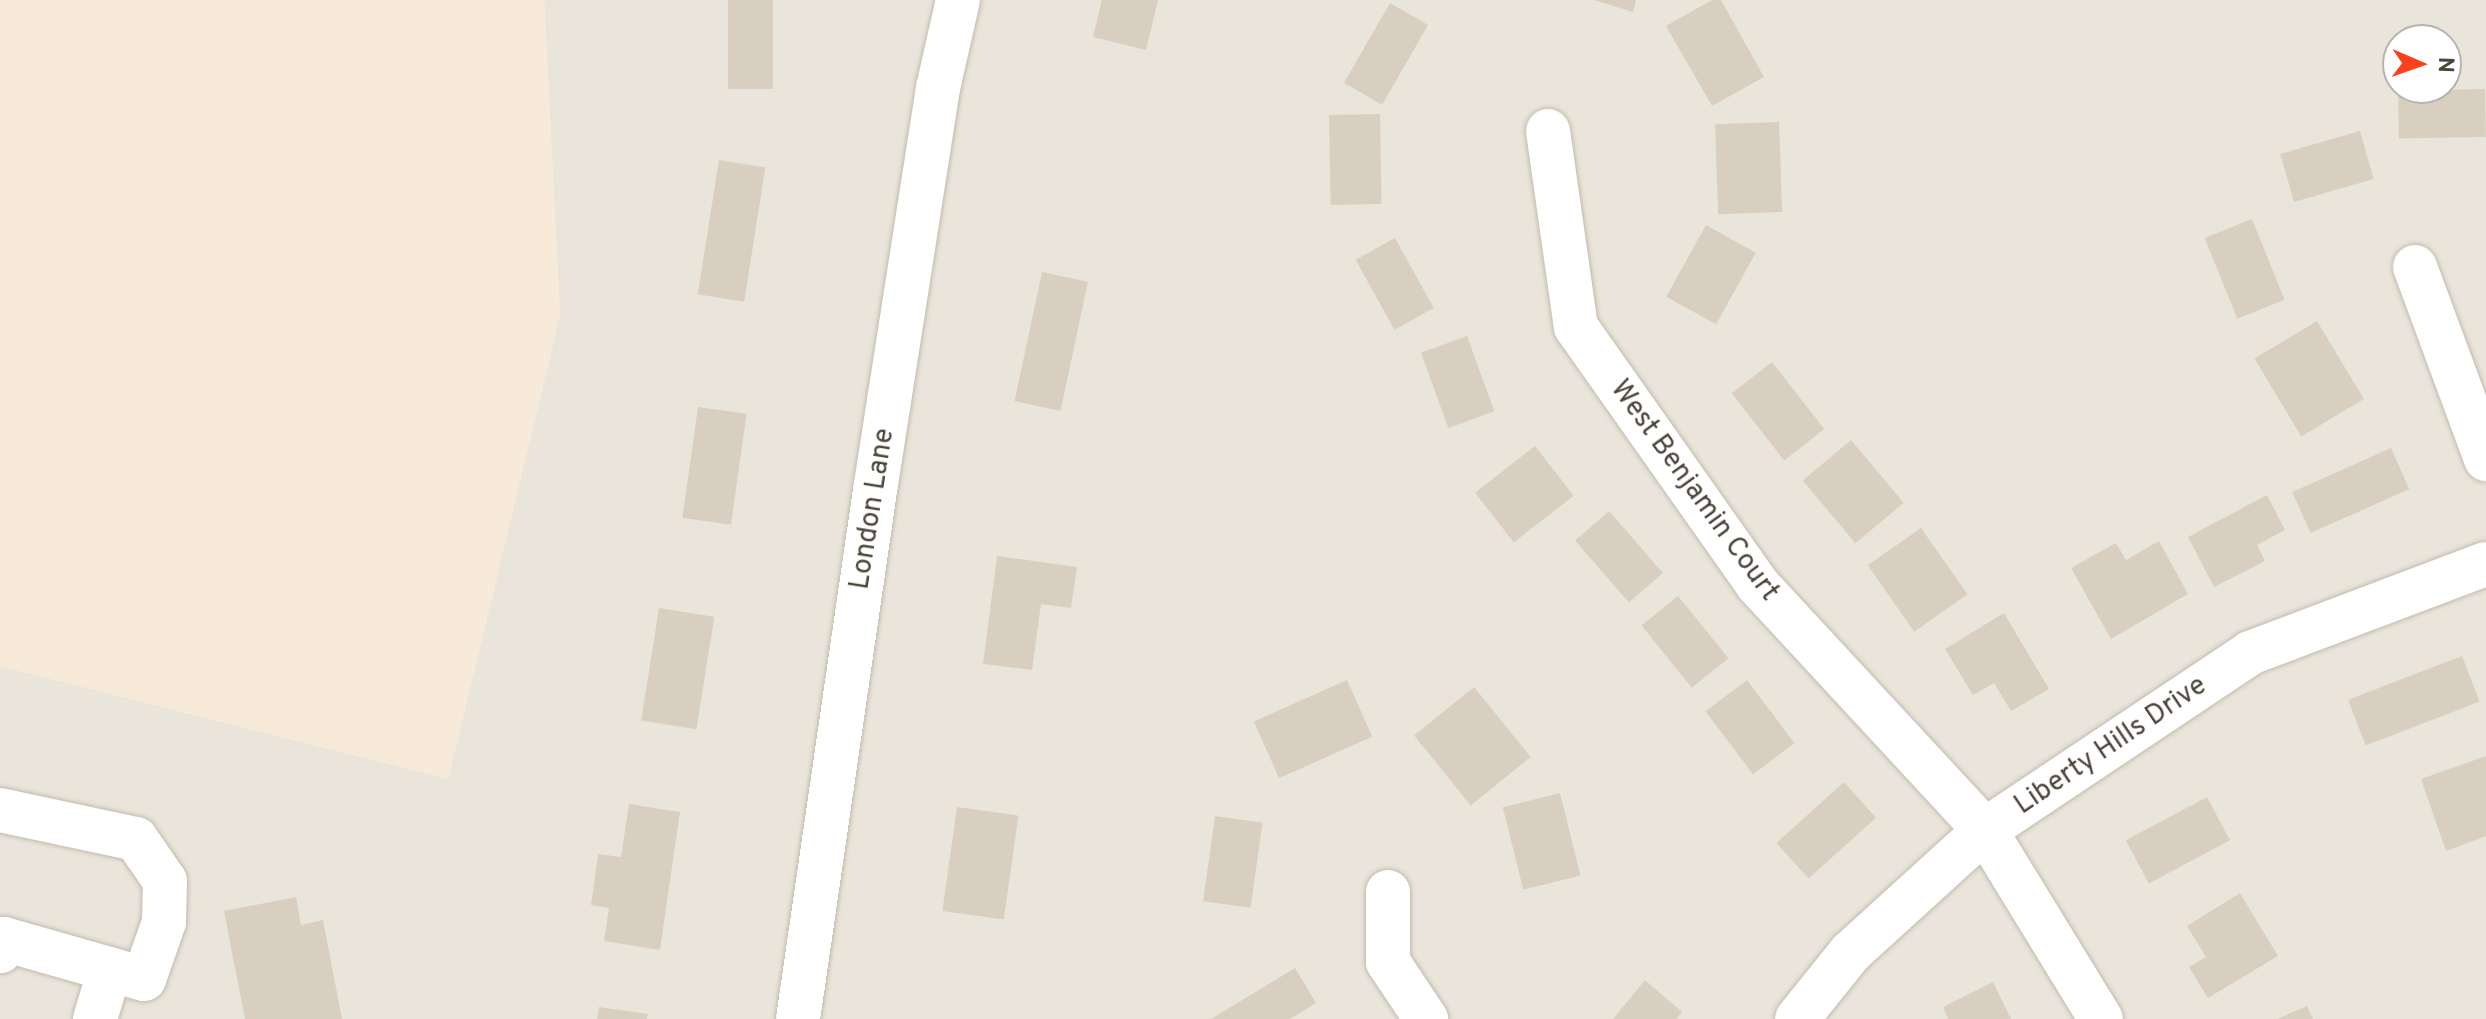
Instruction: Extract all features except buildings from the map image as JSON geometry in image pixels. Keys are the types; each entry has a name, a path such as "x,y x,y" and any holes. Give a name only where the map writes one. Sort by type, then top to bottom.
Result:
{"street":[{"name":"London Lane","path":"798,1019 938,88 958,0"},
{"name":"West Benjamin Court","path":"1548,131 1576,327 1757,584 1985,830 2101,1019"},
{"path":"2415,267 2486,459"},
{"name":"Liberty Hills Drive","path":"1797,1019 1850,953 1985,830 2250,653 2486,564"},
{"path":"0,810 136,839 165,881 164,922 144,979 4,939 0,951"},
{"path":"1388,892 1388,962 1426,1019"},
{"path":"95,1019 110,969"}],"shaded area":[{"path":"0,0 544,0 560,315 448,779 0,666"},
{"path":"544,0 2486,0 2486,1019 0,1019 0,666 448,779 560,315"}]}
